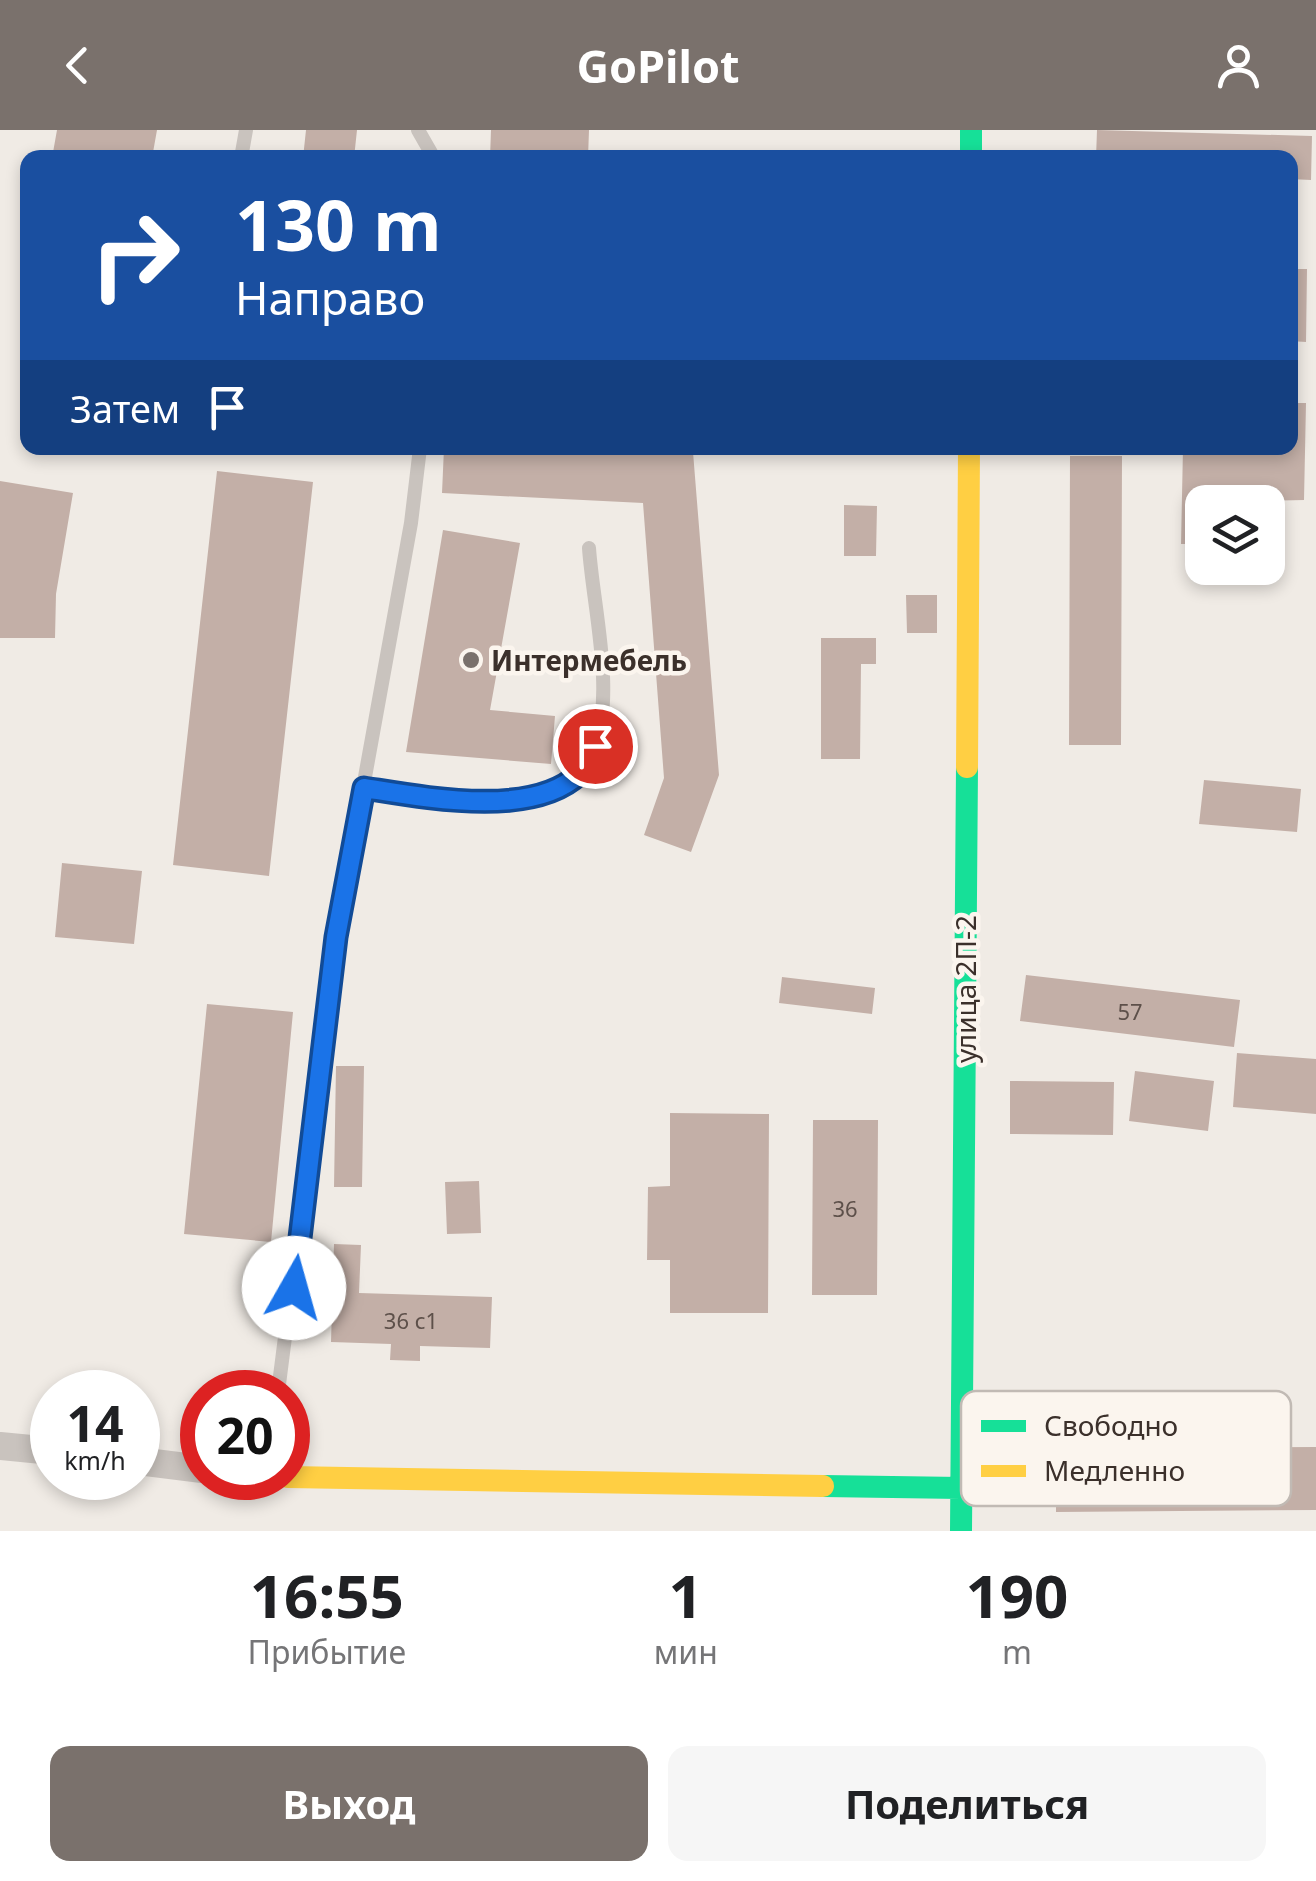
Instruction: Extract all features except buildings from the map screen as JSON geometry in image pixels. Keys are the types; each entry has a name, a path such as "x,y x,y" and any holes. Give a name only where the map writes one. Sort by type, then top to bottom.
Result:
{"main road":[{"name":"улица 2П-2","path":"962,1391 969,455"},
{"path":"310,1477 961,1488"},
{"name":"улица 2П-2","path":"961,1488 961,1531"}],"street":[{"path":"0,1446 30,1449"}],"lane":[{"path":"281,1370 336,937 411,523 419,455"},
{"path":"364,788 417,796 519,800 580,773 595,746 602,699 589,548"}],"traffic: fast":[{"path":"971,130 971,150"},
{"path":"962,1391 967,767"},
{"path":"823,1486 961,1488"},
{"path":"961,1506 961,1531"}],"traffic: slow":[{"path":"967,767 969,455"},
{"path":"310,1477 823,1486"}],"place":[{"name":"Интермебель","path":"471,660"}],"route":[{"path":"294,1288 336,937 364,788 417,796 519,800 555,788 580,773 595,746"}]}
